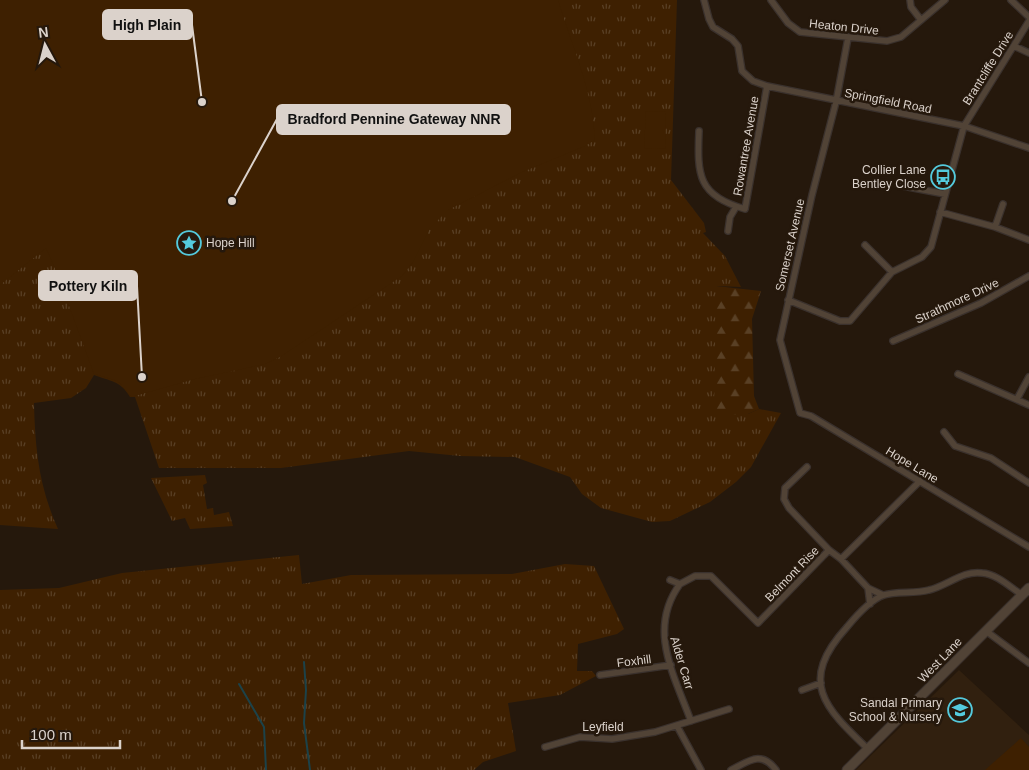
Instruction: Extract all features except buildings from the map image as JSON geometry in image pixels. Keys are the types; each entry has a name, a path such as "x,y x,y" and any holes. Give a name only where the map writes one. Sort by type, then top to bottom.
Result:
{"street":[{"name":"Springfield Road","path":"704,0 708,19 713,27 732,39 738,46 741,67 744,74 753,81 836,102 964,126 1029,148"},
{"name":"Heaton Drive","path":"771,0 795,30 806,34 892,41 901,37 945,0"},
{"path":"910,0 911,7 921,20"},
{"path":"1011,0 1029,19"},
{"name":"Brantcliffe Drive","path":"892,272 922,257 929,251 964,126 1029,19"},
{"name":"Somerset Avenue","path":"796,393 780,345 788,300 836,102 848,38"},
{"path":"1014,46 1029,53"},
{"name":"Rowantree Avenue","path":"736,207 745,210 767,86"},
{"path":"699,131 699,162 704,183 716,198 736,207 730,217 728,231"},
{"path":"903,186 945,194"},
{"path":"995,227 1003,204"},
{"path":"940,212 995,227 1029,240"},
{"path":"788,300 846,322 854,317 892,272 865,246"},
{"name":"Strathmore Drive","path":"893,341 980,303 1029,276"},
{"path":"958,374 1029,405"},
{"path":"1017,399 1029,377"},
{"name":"Hope Lane","path":"796,393 800,413 811,416 1029,547"},
{"path":"944,432 955,446 992,458 1029,483"},
{"path":"807,467 785,488 784,499 789,508 829,550"},
{"path":"841,559 920,481"},
{"name":"Belmont Rise","path":"680,584 695,576 711,576 758,623 829,550 841,559 868,588"},
{"path":"869,750 832,713 823,695 821,683 824,663 833,643 870,604 883,595 932,590 974,572 994,576 1022,595"},
{"path":"670,580 680,584"},
{"name":"Alder Carr","path":"680,584 670,599 663,622 664,642 691,721"},
{"path":"868,588 883,595"},
{"path":"868,588 870,604"},
{"name":"West Lane","path":"847,770 1029,588"},
{"path":"986,631 1029,663"},
{"name":"Foxhill","path":"600,675 671,666"},
{"path":"802,690 821,683"},
{"name":"Leyfield","path":"545,747 580,737 604,740 621,738 677,726 729,709"},
{"path":"677,726 701,770"},
{"path":"731,770 757,758 767,760 776,770"}],"shaded area":[{"name":"Sandal Primary School & Nursery","path":"959,670 1029,735 1029,770 856,770"}],"green space":[{"path":"0,0 677,0 671,180 704,223 706,232 703,233 725,256 741,287 717,286 748,414 759,409 781,413 751,467 736,482 710,502 670,521 652,522 601,508 582,494 570,477 515,457 460,456 409,451 281,468 159,468 135,397 130,397 115,382 94,375 86,388 71,398 34,403 39,468 46,498 58,529 0,525"},
{"path":"0,0 558,0 586,86 595,140 520,173 448,210 430,228 413,262 402,276 280,357 265,364 195,379 131,397 118,381 94,374 46,248 0,285"},
{"path":"646,111 666,112 665,149 644,148"},
{"path":"716,286 761,291 752,319 754,396 759,409 748,414 714,415"},
{"path":"205,475 207,483 203,485 207,509 213,508 214,515 229,512 233,526 190,529 185,518 172,521 151,478"},
{"path":"299,555 302,584 351,575 512,574 565,564 594,566 624,629 617,634 578,644 577,671 592,671 596,676 560,695 508,703 516,751 483,762 474,770 0,770 0,590 59,588 122,573"},
{"path":"1021,738 1029,747 1029,770 985,770"}],"waterway":[{"path":"304,662 306,690 304,723 310,770"},
{"path":"239,684 264,727 266,770"}],"place":[{"name":"High Plain","path":"202,102"},
{"name":"Collier Lane Bentley Close","path":"943,177"},
{"name":"Bradford Pennine Gateway NNR","path":"232,201"},
{"name":"Hope Hill","path":"189,243"},
{"name":"Pottery Kiln","path":"142,377"},
{"name":"Sandal Primary School & Nursery","path":"960,710"}]}
